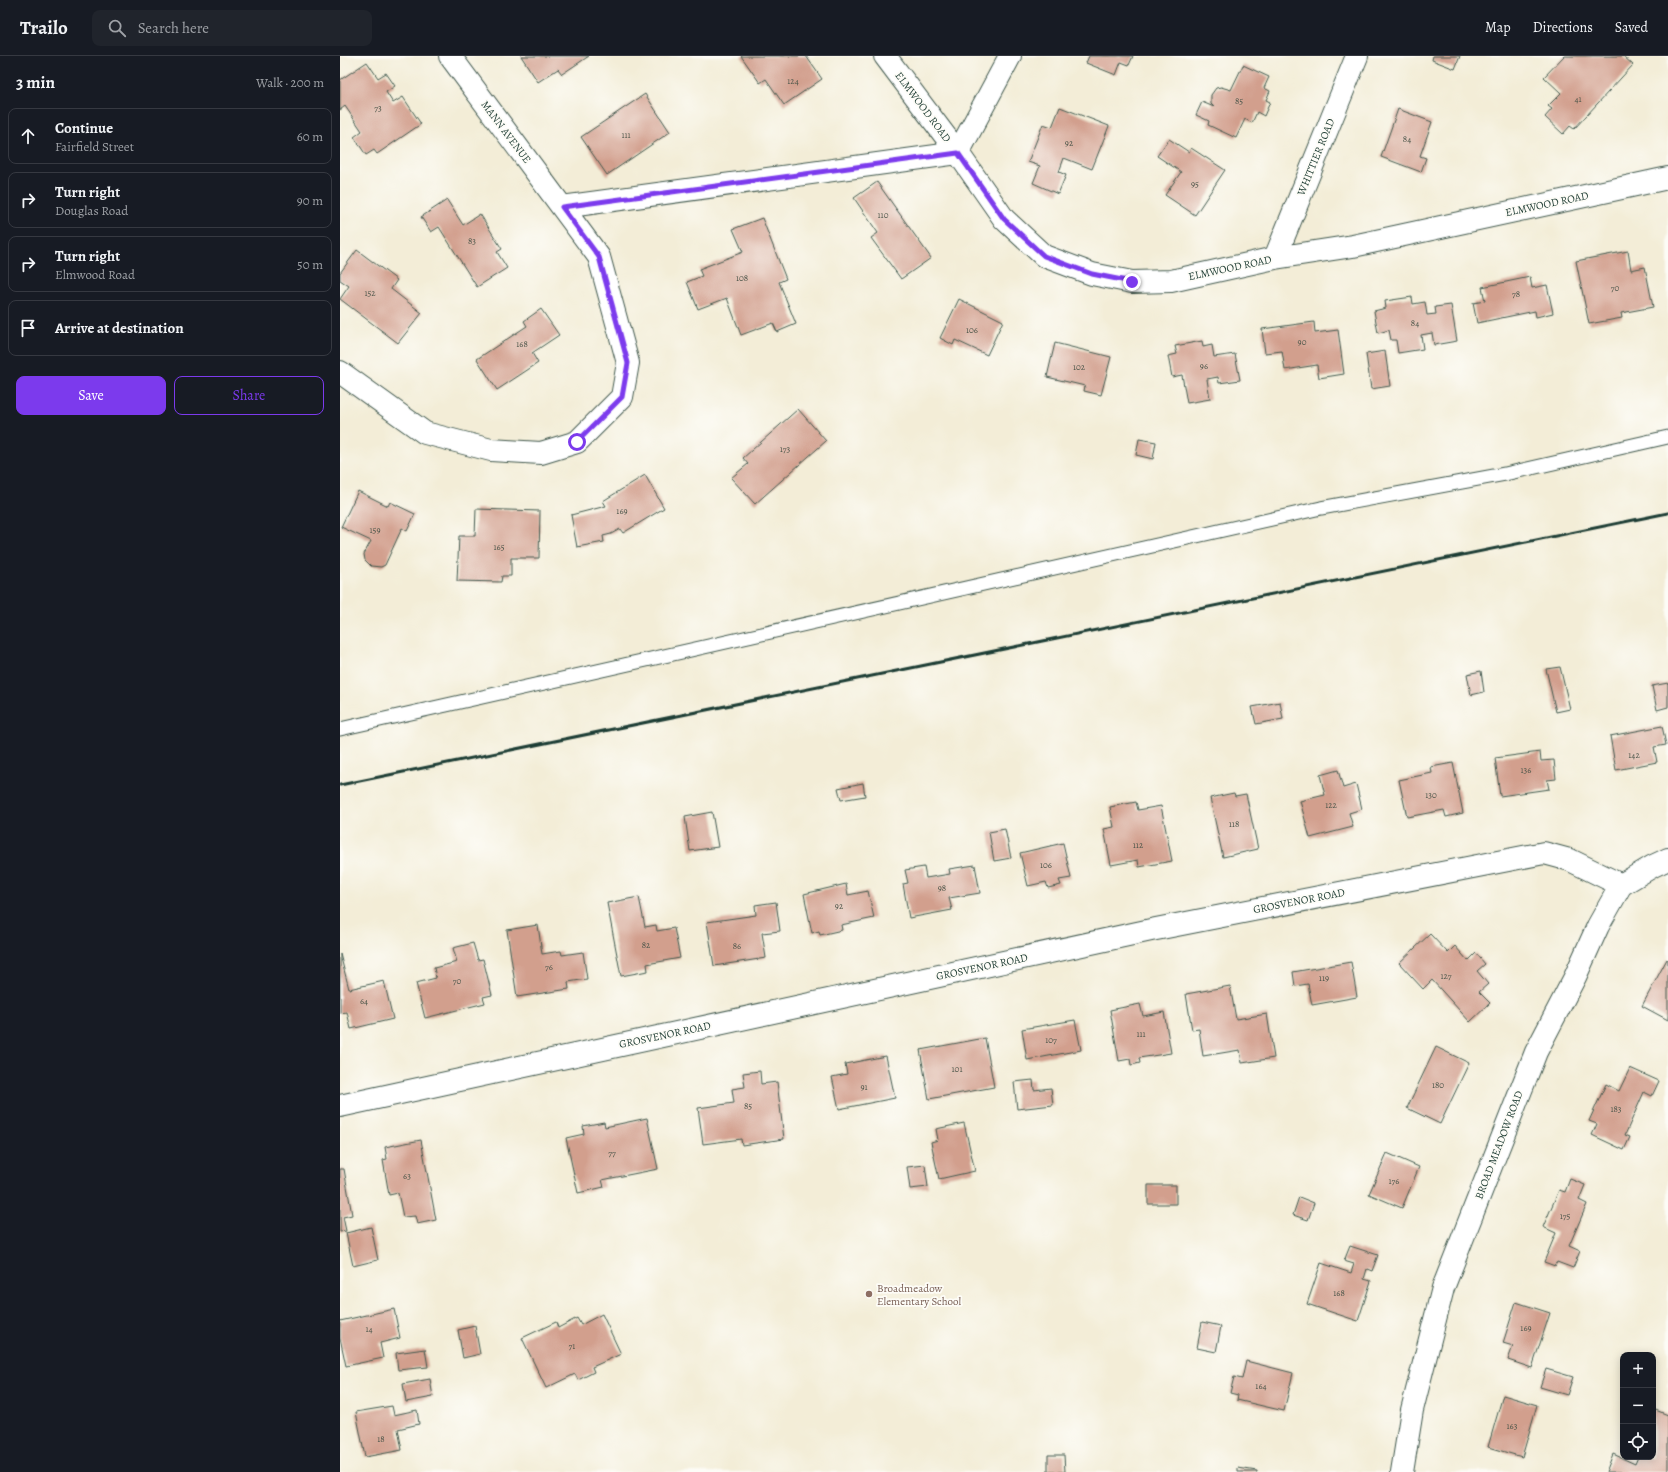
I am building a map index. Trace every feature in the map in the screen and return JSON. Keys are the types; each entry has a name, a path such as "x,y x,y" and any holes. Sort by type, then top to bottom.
{"street":[{"name":"MANN AVENUE","path":"340,372 425,433 491,450 541,453 577,442 622,397 628,363 599,257 450,56"},
{"name":"ELMWOOD ROAD","path":"885,56 958,153 1004,219 1044,256 1092,274 1132,282 1171,281 1274,258 1353,246 1668,178"},
{"path":"562,207 958,153 1010,56"},
{"name":"WHITTIER ROAD","path":"1274,258 1357,56"},
{"name":"GROSVENOR ROAD","path":"340,1106 1151,930 1544,853 1570,860 1621,884"},
{"path":"1621,884 1668,859"},
{"name":"BROAD MEADOW ROAD","path":"1402,1472 1412,1410 1443,1288 1536,1052 1598,926 1621,884"}],"lane":[{"path":"340,729 1314,510 1505,474 1668,437"}],"building":[{"path":"521,56 589,56 562,74 558,69 538,82"},
{"path":"741,56 806,56 822,79 784,105 766,79 760,83"},
{"path":"1089,56 1133,56 1129,65 1121,62 1116,75 1086,63"},
{"path":"1433,56 1460,56 1455,69 1432,60"},
{"path":"1564,56 1623,56 1633,65 1574,129 1570,126 1563,134 1545,117 1552,109 1548,106 1561,93 1544,77"},
{"path":"367,62 378,78 386,73 395,86 386,92 393,103 403,97 421,124 377,154 374,150 366,155 354,137 362,131 345,106 340,110 340,80"},
{"path":"1243,65 1269,77 1264,88 1270,91 1266,100 1270,102 1264,116 1257,112 1252,123 1245,119 1236,138 1208,125 1209,121 1196,115 1202,102 1214,107 1211,104 1211,95 1216,88 1221,87 1231,90"},
{"path":"645,94 670,132 607,175 581,137"},
{"path":"1060,107 1109,126 1092,169 1064,158 1059,172 1066,175 1058,194 1033,183 1040,166 1028,162 1043,124 1052,127"},
{"path":"1398,109 1432,122 1420,156 1426,158 1421,172 1381,157"},
{"path":"1169,139 1189,152 1191,148 1225,170 1195,215 1165,195 1181,172 1157,156"},
{"path":"877,182 931,258 901,279 871,238 878,233 854,198"},
{"path":"447,200 463,225 480,214 502,249 497,252 507,268 477,287 439,227 431,232 421,217"},
{"path":"762,218 786,279 779,282 796,324 777,332 773,323 741,335 727,298 698,309 687,282 702,276 699,269 743,252 733,229"},
{"path":"357,250 397,280 391,289 422,313 398,343 340,299 349,286 340,280 340,273"},
{"path":"1628,251 1631,270 1645,267 1653,307 1621,313 1622,318 1589,324 1576,261"},
{"path":"1530,277 1532,288 1547,285 1553,313 1536,317 1535,311 1477,323 1473,303 1485,301 1482,287"},
{"path":"1412,297 1413,304 1425,302 1427,315 1436,314 1435,307 1451,305 1457,341 1434,345 1432,333 1421,335 1423,349 1398,353 1396,340 1391,340 1389,330 1378,333 1374,311 1386,308 1385,301"},
{"path":"959,299 1003,321 987,355 955,340 953,345 940,338"},
{"path":"541,309 559,335 532,353 538,363 497,390 477,359 527,326 524,321"},
{"path":"1314,322 1315,333 1338,330 1344,374 1319,378 1317,365 1285,370 1282,351 1265,353 1262,329"},
{"path":"1202,341 1203,347 1212,345 1214,357 1235,354 1240,380 1219,383 1218,377 1207,379 1210,399 1187,403 1182,375 1172,377 1168,356 1177,354 1175,346"},
{"path":"1055,343 1111,357 1101,395 1084,391 1085,386 1047,377"},
{"path":"1385,351 1390,386 1371,389 1366,354"},
{"path":"798,409 826,441 755,504 731,478 748,464 743,458"},
{"path":"1139,439 1156,442 1153,459 1136,455"},
{"path":"645,475 664,508 623,533 620,529 603,536 604,542 577,547 571,515 606,506 603,501"},
{"path":"358,491 388,506 390,502 415,514 407,531 402,528 385,565 381,567 371,566 365,560 364,554 371,541 341,527"},
{"path":"476,509 540,511 539,558 511,558 511,576 502,576 501,582 457,581 459,536 475,536"},
{"path":"1560,667 1570,709 1556,712 1546,669"},
{"path":"1481,671 1484,692 1471,695 1467,674"},
{"path":"1668,683 1668,707 1657,710 1652,686"},
{"path":"1280,702 1283,719 1256,724 1252,707"},
{"path":"1662,726 1666,745 1654,747 1657,762 1616,770 1610,736"},
{"path":"1540,752 1541,761 1554,760 1556,779 1547,780 1549,789 1500,796 1495,758"},
{"path":"1453,763 1463,813 1446,817 1444,810 1407,817 1399,780 1432,773 1431,767"},
{"path":"1338,770 1343,788 1356,784 1362,809 1349,813 1353,827 1310,838 1300,801 1325,795 1320,775"},
{"path":"863,783 865,796 841,800 838,788"},
{"path":"1234,793 1235,796 1246,794 1258,849 1223,857 1210,798"},
{"path":"1136,802 1138,810 1161,806 1172,861 1139,867 1138,860 1111,865 1104,829 1114,827 1110,807"},
{"path":"712,812 718,847 690,851 685,817"},
{"path":"1005,829 1011,858 994,861 989,832"},
{"path":"1063,843 1071,878 1059,880 1061,885 1048,888 1046,882 1028,886 1020,853"},
{"path":"975,865 980,893 949,898 952,910 909,918 903,884 908,883 905,870 924,867 926,878 950,874 949,869"},
{"path":"846,884 848,895 868,891 874,918 841,925 842,930 820,935 819,931 812,933 804,894"},
{"path":"639,897 645,927 656,925 657,931 674,928 680,958 647,964 648,971 621,976 607,903"},
{"path":"776,902 780,931 762,933 766,958 714,966 707,922 756,915 755,905"},
{"path":"538,925 542,954 561,951 562,955 583,952 587,979 568,982 569,989 517,997 507,930"},
{"path":"1430,934 1448,953 1455,946 1468,961 1476,953 1485,964 1477,971 1488,984 1479,992 1490,1003 1470,1022 1432,980 1423,989 1399,963"},
{"path":"473,943 478,960 483,959 492,995 483,997 485,1003 425,1018 416,983 436,978 434,968 457,962 453,948"},
{"path":"340,954 349,989 384,981 393,1019 351,1029 347,1012 340,1013"},
{"path":"1667,959 1668,960 1668,1020 1642,1006"},
{"path":"1351,962 1357,997 1312,1005 1308,984 1295,986 1293,972"},
{"path":"1230,986 1236,1019 1267,1014 1274,1058 1242,1063 1240,1050 1203,1056 1199,1029 1192,1030 1186,994"},
{"path":"1140,1004 1143,1016 1164,1012 1171,1053 1139,1058 1140,1063 1131,1065 1130,1059 1119,1061 1110,1010"},
{"path":"1075,1020 1081,1050 1027,1060 1022,1029"},
{"path":"985,1038 994,1087 929,1099 920,1050"},
{"path":"1436,1047 1469,1063 1440,1124 1407,1108"},
{"path":"886,1056 895,1098 839,1109 832,1077 847,1074 845,1064"},
{"path":"1630,1068 1659,1081 1652,1096 1644,1092 1625,1135 1630,1137 1624,1150 1592,1135 1597,1124 1589,1121 1606,1084 1619,1091"},
{"path":"760,1071 761,1084 777,1082 784,1139 742,1145 741,1139 703,1144 698,1108 734,1103 732,1089 745,1087 743,1073"},
{"path":"1033,1080 1034,1090 1051,1088 1053,1105 1017,1109 1014,1082"},
{"path":"647,1118 658,1169 602,1180 604,1187 578,1193 566,1138 584,1134 583,1126 604,1122 605,1127"},
{"path":"964,1123 975,1171 939,1179 931,1142 938,1140 936,1129"},
{"path":"421,1140 436,1220 417,1224 415,1216 403,1217 398,1193 389,1195 383,1160 387,1159 385,1147"},
{"path":"1387,1153 1419,1167 1402,1208 1369,1194"},
{"path":"925,1165 928,1187 910,1189 907,1167"},
{"path":"340,1169 344,1169 352,1215 343,1217 346,1231 340,1232"},
{"path":"1570,1179 1585,1185 1579,1200 1587,1204 1569,1246 1580,1251 1573,1268 1557,1262 1555,1266 1544,1262 1556,1233 1543,1227 1559,1190 1565,1192"},
{"path":"1148,1185 1176,1185 1176,1204 1148,1204"},
{"path":"1299,1197 1314,1203 1308,1220 1293,1215"},
{"path":"371,1227 378,1260 353,1266 346,1233"},
{"path":"1350,1246 1378,1255 1372,1271 1367,1269 1364,1279 1371,1281 1358,1321 1307,1304 1321,1263 1351,1273 1354,1264 1344,1261"},
{"path":"1516,1302 1550,1313 1532,1368 1508,1360 1513,1346 1503,1343"},
{"path":"394,1309 400,1338 380,1343 383,1358 346,1366 340,1338 340,1321"},
{"path":"602,1314 621,1354 592,1367 594,1372 578,1380 575,1374 546,1388 522,1338 556,1322 558,1328 577,1318 581,1325"},
{"path":"1202,1322 1221,1326 1216,1352 1197,1348"},
{"path":"475,1326 480,1354 463,1358 458,1330"},
{"path":"425,1349 428,1367 398,1370 396,1353"},
{"path":"1246,1361 1293,1373 1284,1411 1237,1400 1238,1395 1230,1393 1234,1377 1242,1379"},
{"path":"1546,1369 1573,1377 1567,1395 1540,1387"},
{"path":"430,1379 433,1397 406,1402 403,1384"},
{"path":"1503,1395 1537,1405 1522,1457 1488,1447"},
{"path":"392,1406 394,1415 417,1410 419,1424 398,1429 402,1450 365,1457 356,1412"},
{"path":"1656,1410 1668,1415 1668,1472 1606,1472 1613,1454 1620,1457 1620,1460 1626,1460 1635,1464 1637,1460 1656,1460"},
{"path":"1048,1455 1064,1455 1065,1472 1048,1472"},
{"path":"1238,1468 1257,1471 1257,1472 1238,1472"}],"railway":[{"path":"340,785 1668,513"}],"place":[{"name":"Broadmeadow Elementary School","path":"869,1294"}],"route":[{"path":"577,442 622,397 628,363 599,257 562,207 958,153 1004,219 1044,256 1092,274 1132,282"}]}
